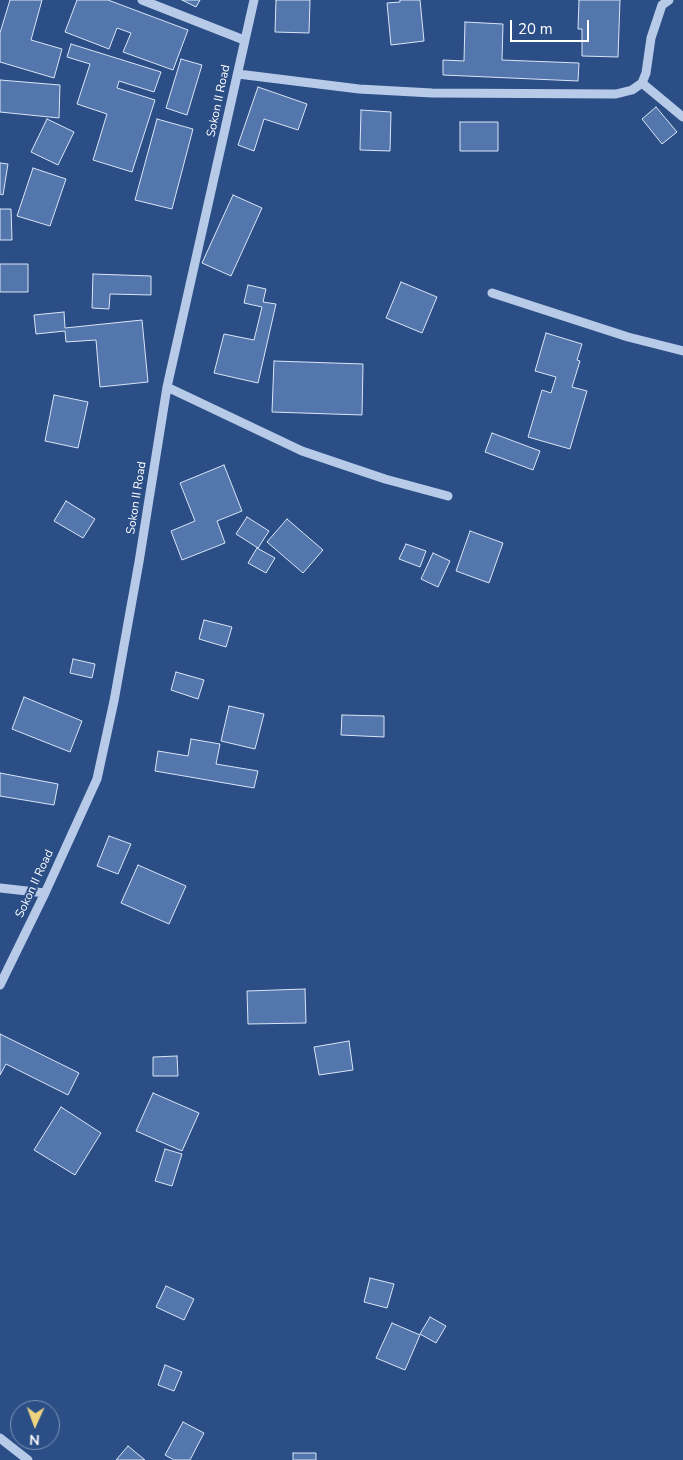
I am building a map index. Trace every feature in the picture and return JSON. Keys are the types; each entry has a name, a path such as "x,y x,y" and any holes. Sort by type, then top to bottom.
{"street":[{"path":"142,0 244,40"},
{"name":"Sokon II Road","path":"0,985 97,780 114,702 138,571 167,387 254,0"},
{"path":"238,74 359,89 432,93 616,94 632,90 642,83 646,73 651,38 662,6 669,0"},
{"path":"642,83 683,117"},
{"path":"492,294 628,337 683,351"},
{"path":"167,387 302,451 385,480 448,496"},
{"path":"0,888 45,893"},
{"path":"0,1438 28,1460"}],"building":[{"path":"10,0 42,0 31,40 62,49 54,78 0,62 0,33"},
{"path":"77,0 108,0 188,30 173,70 123,52 131,33 117,28 109,49 65,32"},
{"path":"182,0 200,0 196,7"},
{"path":"276,0 310,0 309,33 275,32"},
{"path":"400,0 420,0 424,41 391,45 387,3 400,2"},
{"path":"579,0 620,0 618,57 582,56 582,29 578,29"},
{"path":"465,22 503,24 502,60 579,63 578,81 443,75 443,60 464,61"},
{"path":"71,44 161,72 154,92 119,81 117,88 155,100 132,172 93,160 107,114 77,104 90,64 67,57"},
{"path":"181,59 202,65 187,115 166,108"},
{"path":"0,80 60,85 59,118 0,112"},
{"path":"258,87 307,104 298,130 264,119 254,151 238,145"},
{"path":"656,107 677,132 662,144 642,119"},
{"path":"361,110 391,112 390,151 360,150"},
{"path":"47,119 74,132 58,165 31,152"},
{"path":"157,119 193,129 172,209 135,200"},
{"path":"460,122 498,122 498,151 460,151"},
{"path":"0,163 8,164 3,195 0,194"},
{"path":"33,168 66,179 50,226 17,216"},
{"path":"233,195 262,208 231,276 202,263"},
{"path":"0,209 11,209 12,240 0,240"},
{"path":"0,264 28,264 28,292 0,292"},
{"path":"93,274 151,276 151,295 110,294 109,309 92,308"},
{"path":"401,282 437,297 422,333 386,318"},
{"path":"248,285 266,289 263,302 276,304 258,383 214,373 224,334 254,340 262,307 244,303"},
{"path":"64,312 65,328 142,320 148,382 100,387 96,340 66,342 65,331 36,334 34,315"},
{"path":"546,333 582,344 577,360 580,361 572,387 587,391 570,449 528,437 542,390 551,393 556,377 535,371"},
{"path":"274,361 363,364 362,415 272,412"},
{"path":"54,395 88,402 78,448 45,441"},
{"path":"492,433 540,451 533,470 485,452"},
{"path":"224,465 242,511 217,521 225,543 182,560 171,531 195,521 180,483"},
{"path":"66,501 95,519 83,538 54,521"},
{"path":"247,517 269,531 258,548 236,534"},
{"path":"287,519 323,550 303,573 267,542"},
{"path":"470,531 503,543 489,583 456,571"},
{"path":"406,544 426,551 420,567 399,559"},
{"path":"257,548 275,558 266,573 248,563"},
{"path":"433,553 450,561 438,587 421,579"},
{"path":"204,620 232,627 226,647 199,639"},
{"path":"73,659 95,664 92,678 70,673"},
{"path":"176,672 204,680 198,699 171,690"},
{"path":"24,697 82,721 70,752 12,729"},
{"path":"229,706 264,714 255,749 221,741"},
{"path":"342,715 384,716 384,737 341,735"},
{"path":"191,739 220,744 216,764 258,771 254,788 155,771 158,751 188,756"},
{"path":"0,773 58,784 54,805 0,796"},
{"path":"109,836 131,844 118,874 97,866"},
{"path":"138,865 186,886 169,924 121,903"},
{"path":"305,989 306,1023 248,1024 247,991"},
{"path":"0,1034 79,1073 68,1095 6,1064 0,1075"},
{"path":"349,1041 353,1070 319,1075 314,1047"},
{"path":"177,1056 178,1076 153,1076 153,1057"},
{"path":"153,1093 199,1113 182,1151 136,1131"},
{"path":"61,1107 101,1133 75,1175 34,1150"},
{"path":"165,1149 182,1154 172,1186 155,1181"},
{"path":"370,1278 394,1284 387,1308 364,1302"},
{"path":"166,1286 194,1299 184,1320 156,1307"},
{"path":"430,1317 446,1326 436,1343 420,1334"},
{"path":"392,1323 420,1335 405,1370 376,1358"},
{"path":"165,1365 182,1372 174,1391 158,1385"},
{"path":"183,1422 204,1433 190,1460 174,1460 165,1455"},
{"path":"128,1446 145,1460 116,1460"},
{"path":"293,1453 316,1453 316,1460 293,1460"}]}
